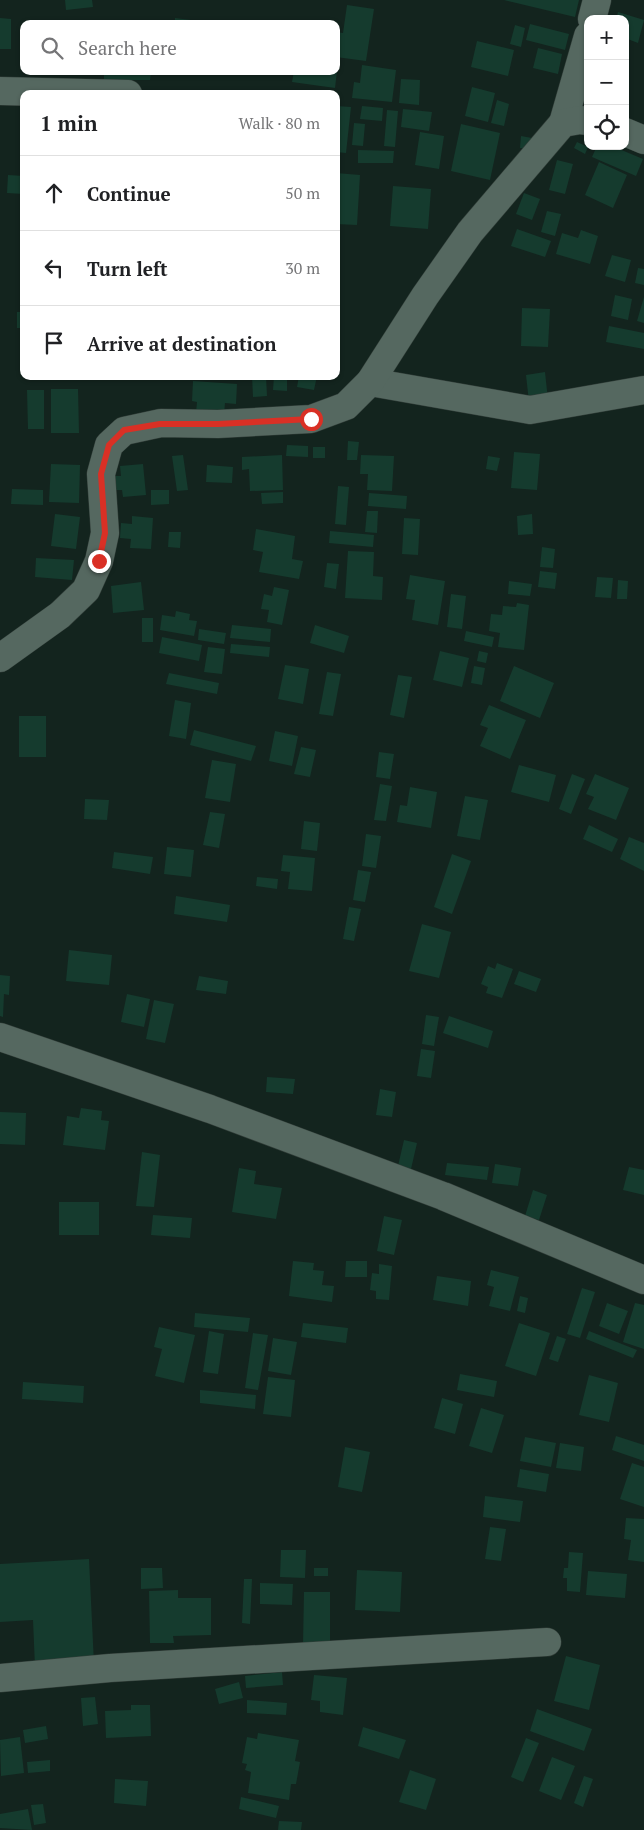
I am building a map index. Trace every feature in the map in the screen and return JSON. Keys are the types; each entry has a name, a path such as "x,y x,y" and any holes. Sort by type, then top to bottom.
{"street":[{"path":"593,15 597,0"},
{"path":"0,658 60,615 86,590 99,561 105,533 101,474 109,445 124,430 160,424 218,424 311,419 346,406 370,382 425,296 470,232 576,122 585,60"},
{"path":"0,91 20,91"},
{"path":"629,134 644,140"},
{"path":"370,382 530,410 644,390"},
{"path":"0,1037 210,1109 443,1196 644,1280"},
{"path":"0,1678 110,1668 547,1642"}],"building":[{"path":"65,0 92,0 93,7 66,10"},
{"path":"504,0 579,0 575,17"},
{"path":"347,5 374,9 366,61 340,58 340,33 343,33"},
{"path":"618,12 628,15 617,15"},
{"path":"629,15 644,20 638,43 629,40"},
{"path":"0,18 11,19 11,49 0,49"},
{"path":"175,18 191,20 175,20"},
{"path":"530,24 569,34 565,50 526,40"},
{"path":"515,25 525,28 521,47 510,44"},
{"path":"477,41 514,50 508,76 471,67"},
{"path":"538,48 562,54 558,74 533,68"},
{"path":"362,65 396,70 392,102 352,98 354,82 360,83"},
{"path":"104,75 151,75 150,80 104,80"},
{"path":"293,75 337,75 335,88 292,82"},
{"path":"401,79 420,80 419,105 399,103"},
{"path":"472,87 495,93 488,122 465,116"},
{"path":"497,100 509,104 504,126 491,123"},
{"path":"340,106 351,107 346,153 340,152"},
{"path":"362,106 383,108 382,121 360,119"},
{"path":"403,109 432,112 429,131 401,127"},
{"path":"387,110 398,111 395,147 384,146"},
{"path":"354,123 365,124 363,146 352,145"},
{"path":"461,124 500,133 490,180 451,171"},
{"path":"420,132 444,136 439,169 415,165"},
{"path":"521,136 532,138 530,149 520,148"},
{"path":"577,142 584,145 584,150 587,150 585,154 574,148"},
{"path":"358,150 394,151 393,163 358,163"},
{"path":"595,150 622,150 643,159 636,176 592,157"},
{"path":"557,160 573,164 565,194 549,190"},
{"path":"599,162 627,175 613,208 585,195"},
{"path":"340,173 360,175 357,225 340,224"},
{"path":"8,175 20,176 20,194 7,193"},
{"path":"393,186 431,189 428,229 390,226"},
{"path":"524,193 540,199 532,220 516,214"},
{"path":"547,211 561,214 555,236 541,232"},
{"path":"517,229 551,241 545,257 511,246"},
{"path":"581,230 598,236 590,264 556,254 562,233 578,238"},
{"path":"612,255 631,260 625,282 605,276"},
{"path":"638,268 644,269 644,285 635,283"},
{"path":"615,295 632,299 628,320 611,316"},
{"path":"644,297 644,323 637,321"},
{"path":"522,308 550,309 548,347 521,346"},
{"path":"17,312 20,312 20,328 17,328"},
{"path":"609,326 644,333 644,349 606,342"},
{"path":"545,372 548,400 529,402 526,375"},
{"path":"252,380 266,380 267,396 253,397"},
{"path":"274,380 287,380 287,391 273,390"},
{"path":"298,380 316,380 314,390 297,387"},
{"path":"193,381 237,384 236,404 225,403 224,414 196,413 197,402 192,401"},
{"path":"51,389 78,389 79,433 51,433"},
{"path":"27,390 44,390 44,429 28,429"},
{"path":"348,441 359,442 357,460 347,460"},
{"path":"287,445 308,446 308,457 286,456"},
{"path":"313,447 325,447 325,458 313,458"},
{"path":"514,452 540,454 537,490 511,488"},
{"path":"183,455 188,490 177,491 172,456"},
{"path":"282,455 283,490 250,491 249,469 242,470 242,457"},
{"path":"361,455 394,456 392,491 367,490 368,474 360,474"},
{"path":"488,456 500,458 497,471 486,469"},
{"path":"51,464 80,465 79,503 49,502"},
{"path":"143,464 146,495 123,497 122,490 115,490 113,476 121,476 120,466"},
{"path":"207,465 233,467 232,483 206,482"},
{"path":"338,486 349,487 346,525 335,524"},
{"path":"12,489 43,490 43,505 11,504"},
{"path":"151,490 169,490 169,504 151,505"},
{"path":"283,492 283,503 262,504 261,493"},
{"path":"369,493 407,496 406,509 368,506"},
{"path":"367,511 378,511 377,533 365,532"},
{"path":"55,514 80,517 76,549 51,546"},
{"path":"532,514 533,534 518,535 517,516"},
{"path":"132,516 153,518 151,549 130,548 131,539 120,538 121,523 132,524"},
{"path":"404,518 420,519 418,555 402,554"},
{"path":"256,529 295,536 292,559 303,561 299,579 259,572 263,552 253,550"},
{"path":"330,531 374,535 373,547 329,543"},
{"path":"169,532 181,532 180,548 168,547"},
{"path":"542,547 555,549 553,568 540,567"},
{"path":"348,551 374,552 373,576 383,577 382,600 345,598"},
{"path":"36,558 74,560 72,580 35,577"},
{"path":"327,563 339,564 336,589 324,587"},
{"path":"540,571 557,573 555,589 538,587"},
{"path":"410,575 445,581 438,625 412,620 415,600 406,599"},
{"path":"597,577 613,578 611,598 595,597"},
{"path":"618,580 628,581 627,599 617,599"},
{"path":"509,581 532,584 530,596 508,594"},
{"path":"141,582 144,610 113,613 111,586"},
{"path":"274,587 289,590 282,625 267,622 269,610 261,609 264,594 272,596"},
{"path":"451,594 466,596 462,629 447,627"},
{"path":"517,603 529,605 524,650 498,647 500,633 489,631 491,614 502,615 503,606 516,607"},
{"path":"176,611 190,614 189,620 197,621 194,636 160,630 162,615 175,617"},
{"path":"142,618 153,618 153,642 142,642"},
{"path":"232,625 271,629 270,642 230,638"},
{"path":"315,625 349,636 344,653 310,643"},
{"path":"199,629 226,633 224,644 198,640"},
{"path":"466,631 494,637 492,647 464,641"},
{"path":"162,637 202,645 199,661 159,653"},
{"path":"231,644 270,647 269,657 230,653"},
{"path":"208,647 225,649 222,674 204,672"},
{"path":"440,651 469,658 462,687 433,680"},
{"path":"479,651 488,653 486,663 477,661"},
{"path":"285,665 309,669 303,704 278,699"},
{"path":"474,666 485,668 482,685 471,683"},
{"path":"514,666 554,683 540,718 500,701"},
{"path":"327,672 341,674 333,716 319,714"},
{"path":"169,673 219,683 217,694 166,684"},
{"path":"398,675 412,677 404,718 390,715"},
{"path":"175,700 191,703 186,739 169,736"},
{"path":"489,705 526,720 510,759 480,746 488,728 480,725"},
{"path":"19,716 46,716 46,757 19,757"},
{"path":"194,730 256,746 251,761 190,745"},
{"path":"275,731 298,736 292,766 269,761"},
{"path":"301,747 316,750 310,777 294,774"},
{"path":"379,752 394,754 390,779 376,777"},
{"path":"212,760 236,764 230,802 205,798"},
{"path":"519,765 556,775 549,802 511,792"},
{"path":"572,774 585,779 571,814 559,809"},
{"path":"595,774 629,788 616,820 588,809 594,797 586,794"},
{"path":"380,784 392,786 386,821 374,820"},
{"path":"410,787 437,792 431,828 397,822 400,805 407,806"},
{"path":"465,796 488,800 480,840 457,836"},
{"path":"85,799 109,800 107,820 84,819"},
{"path":"210,812 225,814 219,848 203,845"},
{"path":"304,821 320,823 317,851 301,849"},
{"path":"589,825 618,839 612,852 583,839"},
{"path":"366,834 381,836 376,868 362,866"},
{"path":"629,837 644,843 644,871 620,859"},
{"path":"167,847 194,850 191,877 164,874"},
{"path":"114,852 153,857 150,874 112,868"},
{"path":"452,854 471,861 452,914 434,907"},
{"path":"283,855 315,858 312,891 288,889 290,872 281,871"},
{"path":"358,870 371,872 365,902 353,900"},
{"path":"257,877 278,879 277,889 256,886"},
{"path":"176,896 230,905 227,922 174,914"},
{"path":"349,907 361,909 354,941 343,939"},
{"path":"422,924 451,932 439,978 409,971"},
{"path":"69,950 112,955 109,985 66,981"},
{"path":"497,963 513,969 502,998 486,993 488,987 481,984 488,966 495,969"},
{"path":"519,971 541,979 536,992 514,984"},
{"path":"0,975 10,976 9,995 4,994 3,1017 0,1016"},
{"path":"199,976 228,981 226,994 196,990"},
{"path":"127,994 150,999 144,1027 121,1022"},
{"path":"154,1000 174,1004 165,1043 146,1039"},
{"path":"426,1015 439,1017 434,1046 422,1044"},
{"path":"449,1016 493,1031 488,1048 443,1033"},
{"path":"421,1049 435,1051 431,1078 417,1076"},
{"path":"267,1077 295,1079 293,1094 266,1092"},
{"path":"380,1089 396,1092 392,1117 376,1115"},
{"path":"81,1108 102,1111 101,1120 109,1121 105,1150 63,1145 67,1116 79,1118"},
{"path":"0,1112 26,1113 25,1145 0,1144"},
{"path":"404,1140 417,1143 411,1169 398,1166"},
{"path":"142,1152 160,1155 154,1207 136,1206"},
{"path":"447,1163 489,1167 487,1180 445,1175"},
{"path":"495,1164 521,1168 518,1186 492,1183"},
{"path":"629,1167 644,1170 644,1195 623,1190"},
{"path":"239,1168 256,1171 254,1184 282,1188 276,1219 232,1212"},
{"path":"533,1190 547,1195 539,1220 525,1216"},
{"path":"59,1202 99,1202 99,1235 59,1235"},
{"path":"153,1215 192,1218 190,1238 151,1235"},
{"path":"384,1216 402,1220 394,1255 377,1251"},
{"path":"293,1261 314,1263 313,1270 324,1271 322,1285 334,1286 332,1302 289,1296"},
{"path":"346,1261 367,1261 367,1277 345,1277"},
{"path":"379,1264 392,1266 389,1300 376,1299 376,1291 370,1290 372,1273 379,1274"},
{"path":"491,1270 519,1277 510,1311 489,1306 494,1287 487,1285"},
{"path":"437,1276 471,1281 468,1306 433,1300"},
{"path":"582,1288 595,1292 580,1338 567,1334"},
{"path":"520,1296 528,1298 525,1313 517,1311"},
{"path":"607,1303 628,1311 619,1334 599,1326"},
{"path":"635,1303 644,1305 644,1349 623,1342"},
{"path":"195,1313 250,1318 248,1332 194,1327"},
{"path":"303,1323 348,1328 346,1343 301,1337"},
{"path":"519,1323 550,1333 536,1376 505,1366"},
{"path":"159,1327 195,1335 184,1383 155,1376 162,1349 154,1347"},
{"path":"209,1331 224,1334 218,1374 203,1372"},
{"path":"589,1331 637,1350 633,1358 586,1339"},
{"path":"253,1333 268,1335 258,1390 245,1388"},
{"path":"557,1336 566,1339 558,1362 549,1359"},
{"path":"273,1338 297,1342 291,1375 268,1371"},
{"path":"460,1374 497,1381 494,1397 457,1390"},
{"path":"589,1375 618,1383 609,1422 579,1415"},
{"path":"268,1377 295,1380 291,1417 263,1414"},
{"path":"23,1382 84,1386 83,1403 22,1399"},
{"path":"200,1390 256,1395 255,1409 200,1403"},
{"path":"442,1398 463,1404 455,1434 434,1428"},
{"path":"481,1408 504,1415 492,1453 469,1446"},
{"path":"616,1436 644,1445 644,1461 612,1450"},
{"path":"525,1437 556,1443 551,1467 520,1461"},
{"path":"560,1443 584,1447 581,1471 556,1468"},
{"path":"345,1447 370,1452 362,1492 338,1487"},
{"path":"632,1463 644,1467 644,1507 620,1499"},
{"path":"520,1469 549,1474 546,1492 517,1487"},
{"path":"485,1496 523,1501 520,1522 483,1517"},
{"path":"626,1518 644,1519 644,1562 628,1560 631,1540 624,1539"},
{"path":"490,1527 506,1529 501,1561 485,1559"},
{"path":"281,1550 306,1550 305,1578 280,1577"},
{"path":"569,1552 583,1553 580,1592 567,1591 567,1578 563,1578 564,1568 568,1568"},
{"path":"89,1559 94,1664 35,1667 33,1620 0,1622 0,1564"},
{"path":"141,1568 162,1568 163,1588 141,1589"},
{"path":"314,1568 328,1568 328,1576 314,1576"},
{"path":"357,1570 402,1572 400,1612 355,1610"},
{"path":"588,1571 627,1574 625,1598 586,1595"},
{"path":"244,1579 252,1579 250,1624 242,1623"},
{"path":"260,1583 293,1584 292,1605 260,1604"},
{"path":"178,1590 178,1598 211,1598 211,1635 173,1636 174,1643 150,1643 149,1591"},
{"path":"304,1592 330,1592 330,1645 303,1645"},
{"path":"566,1656 600,1665 589,1710 554,1701"},
{"path":"282,1672 283,1685 246,1688 245,1676"},
{"path":"314,1675 347,1678 343,1715 320,1712 320,1701 311,1700"},
{"path":"239,1682 243,1698 219,1704 215,1689"},
{"path":"95,1697 98,1724 83,1726 81,1698"},
{"path":"247,1700 287,1703 286,1715 247,1713"},
{"path":"131,1705 150,1705 151,1736 106,1738 105,1711 131,1710"},
{"path":"537,1709 592,1729 584,1751 530,1731"},
{"path":"46,1726 48,1739 25,1743 23,1730"},
{"path":"363,1727 406,1740 399,1759 358,1746"},
{"path":"258,1733 299,1740 295,1761 300,1762 296,1784 291,1784 289,1800 248,1793 251,1772 245,1770 247,1764 242,1763 247,1737 257,1739"},
{"path":"20,1737 24,1773 1,1776 0,1740"},
{"path":"526,1738 539,1743 523,1782 511,1777"},
{"path":"552,1757 575,1766 561,1800 539,1791"},
{"path":"50,1760 50,1771 28,1773 27,1762"},
{"path":"410,1770 436,1779 426,1810 399,1802"},
{"path":"584,1776 593,1779 583,1807 574,1803"},
{"path":"115,1779 148,1781 146,1806 114,1803"},
{"path":"241,1797 279,1806 276,1818 239,1809"},
{"path":"43,1804 46,1823 34,1825 31,1805"},
{"path":"28,1809 32,1830 0,1828 0,1814"},
{"path":"279,1821 302,1822 301,1830 278,1830"}],"route":[{"path":"99,561 105,533 101,474 109,445 124,430 160,424 218,424 311,419"}]}
